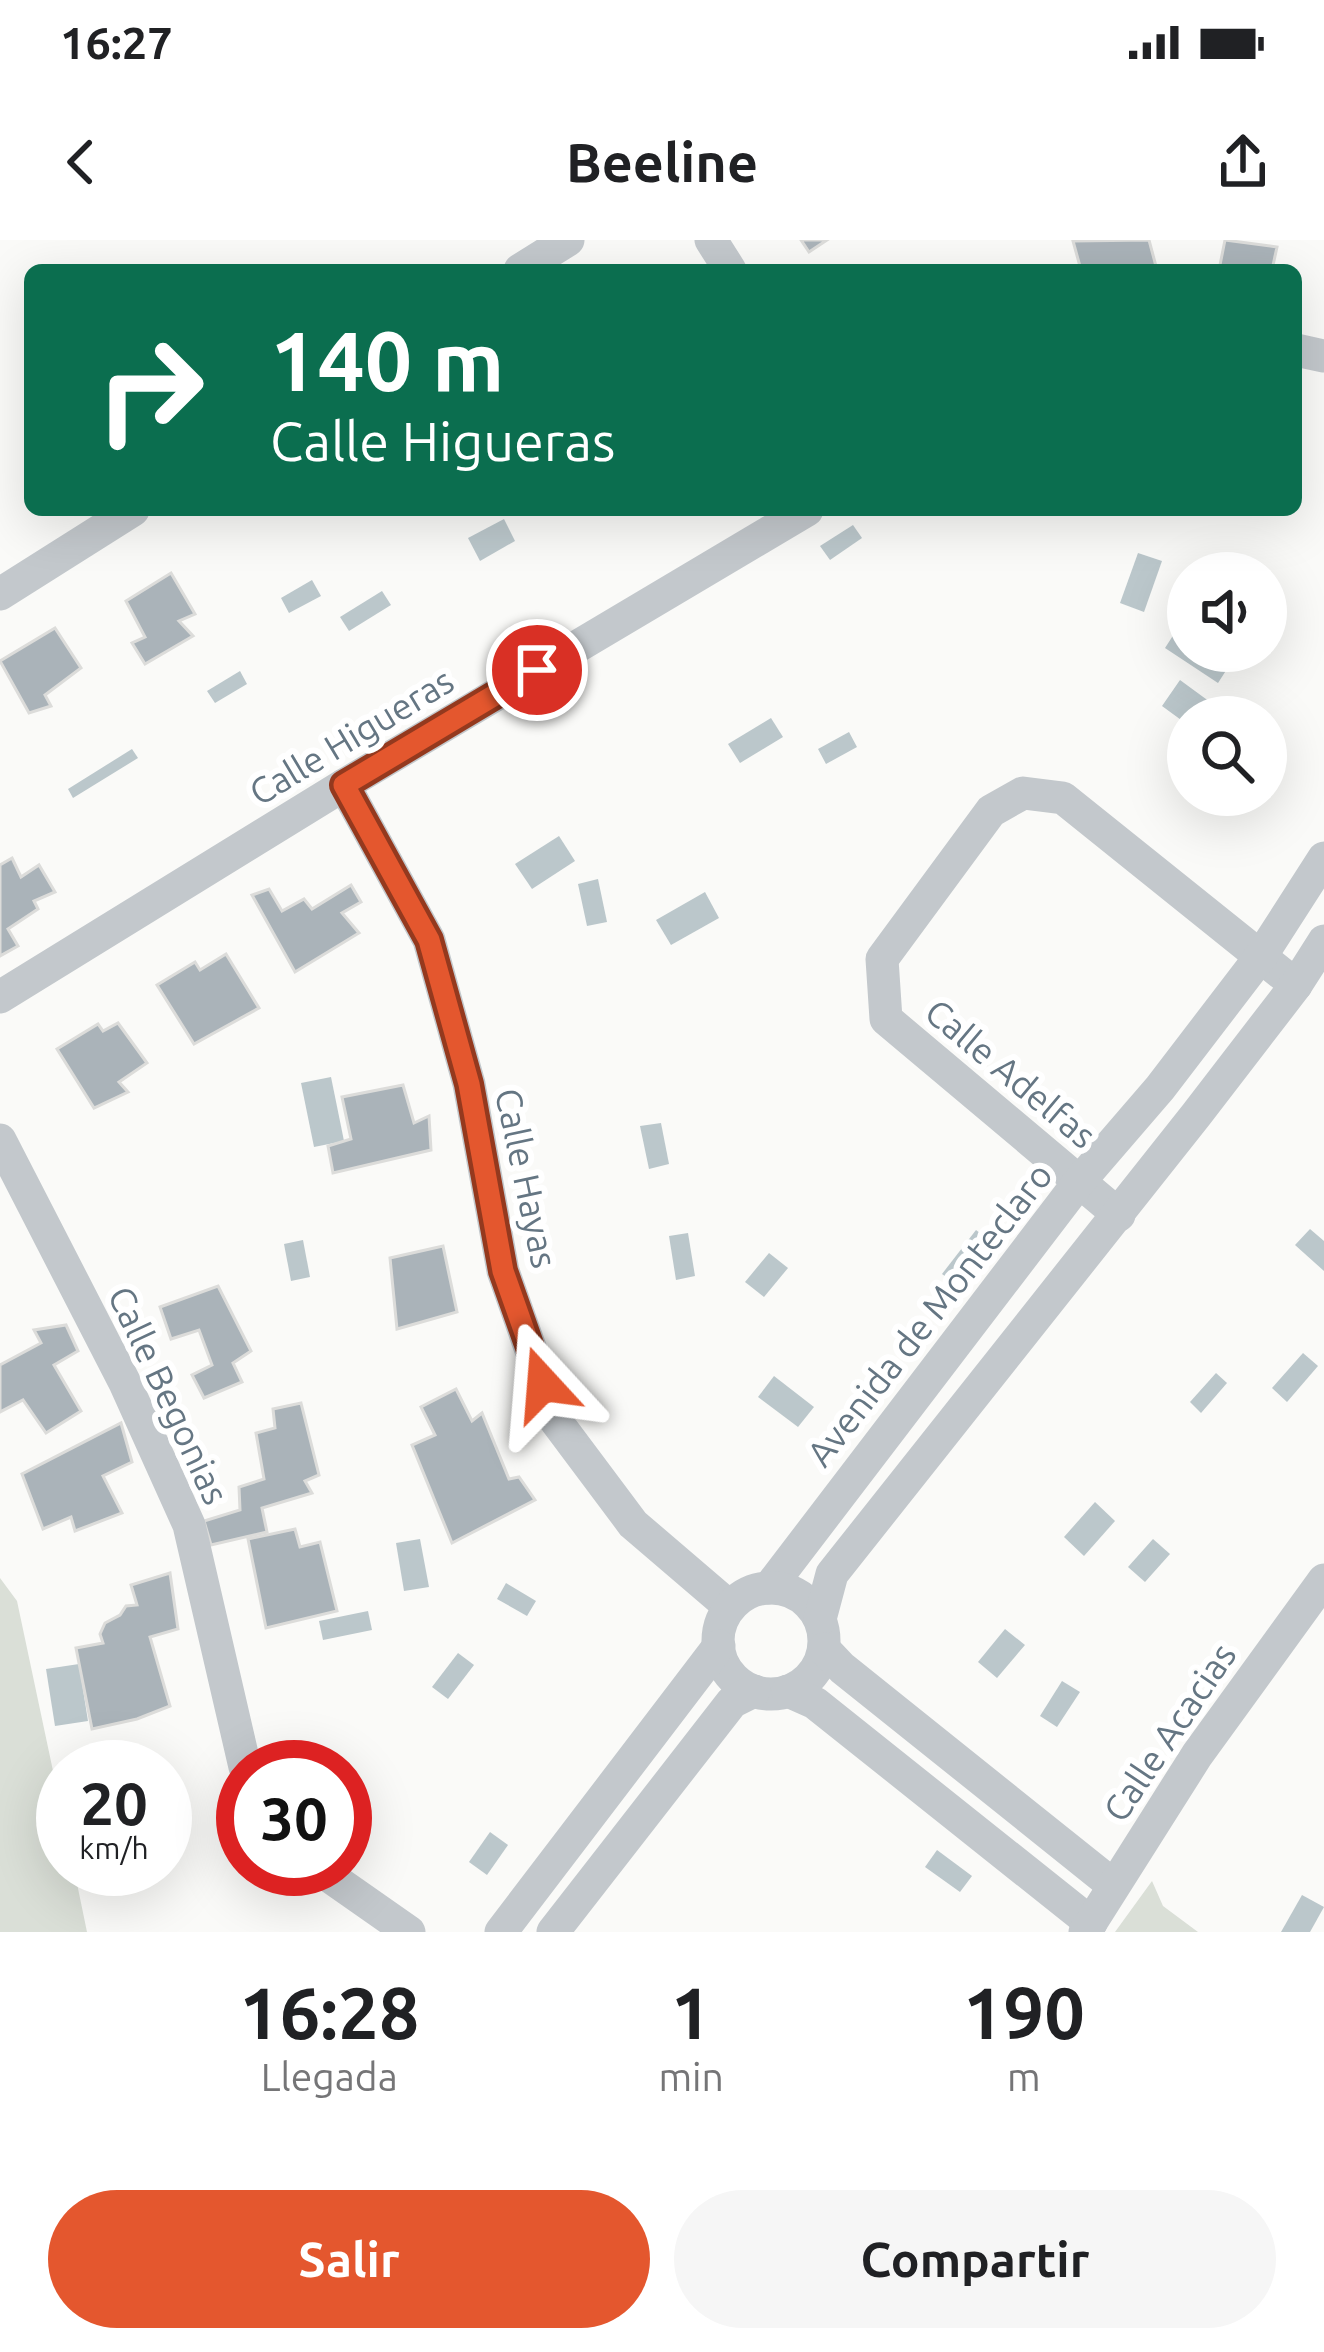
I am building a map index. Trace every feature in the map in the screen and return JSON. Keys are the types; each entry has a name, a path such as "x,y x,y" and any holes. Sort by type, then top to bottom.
{"street":[{"path":"530,264 568,240"},
{"path":"0,594 124,516"},
{"name":"Calle Higueras","path":"0,997 344,785 798,516"},
{"name":"Calle Hayas","path":"344,785 429,940 469,1084 503,1271 556,1421 634,1524 730,1607"},
{"name":"Calle Adelfas","path":"1118,1215 886,1019 882,958 991,811 1023,793 1063,798 1296,985"},
{"name":"Avenida de Monteclaro","path":"769,1588 1079,1182 1160,1088 1261,956 1324,858"},
{"path":"553,1932 732,1702 812,1675 832,1574 1118,1215 1296,985 1324,941"},
{"name":"Calle Begonias","path":"0,1140 125,1383 189,1525 238,1740"},
{"name":"Calle Acacias","path":"1088,1928 1197,1755 1324,1580"},
{"path":"1088,1928 815,1703 730,1674 718,1646 730,1607 741,1597 769,1588 799,1595 842,1669 1113,1885"},
{"path":"500,1932 718,1646"},
{"path":"358,1896 409,1932"}],"shaded area":[{"path":"504,519 515,541 480,561 468,538"},
{"path":"853,525 862,538 830,560 820,546"},
{"path":"1138,553 1162,561 1144,612 1120,603"},
{"path":"312,580 321,596 289,613 281,598"},
{"path":"382,591 391,605 349,631 340,617"},
{"path":"240,671 247,684 215,703 207,691"},
{"path":"1201,672 1225,672 1218,683"},
{"path":"1180,680 1202,696 1169,696"},
{"path":"771,718 783,737 740,763 728,744"},
{"path":"849,732 857,747 826,764 818,749"},
{"path":"132,749 138,758 73,798 68,789"},
{"path":"559,836 575,861 532,889 515,864"},
{"path":"598,879 607,922 587,926 578,884"},
{"path":"705,892 719,918 671,945 656,920"},
{"path":"331,1077 344,1141 314,1147 301,1083"},
{"path":"661,1123 669,1164 649,1169 640,1126"},
{"path":"1310,1229 1324,1241 1324,1271 1295,1245"},
{"path":"976,1230 999,1248 965,1291 942,1274"},
{"path":"688,1233 695,1276 676,1280 669,1236"},
{"path":"303,1240 310,1277 291,1281 284,1244"},
{"path":"769,1253 788,1268 764,1297 745,1282"},
{"path":"1303,1353 1318,1366 1287,1402 1272,1388"},
{"path":"1216,1373 1227,1383 1201,1413 1190,1402"},
{"path":"774,1376 814,1407 798,1427 758,1397"},
{"path":"1095,1502 1115,1521 1084,1556 1064,1537"},
{"path":"420,1539 429,1587 404,1591 396,1543"},
{"path":"1153,1539 1170,1554 1145,1582 1128,1567"},
{"path":"0,1578 17,1601 46,1740 36,1740 36,1896 80,1896 87,1932 0,1932"},
{"path":"506,1583 536,1601 527,1616 497,1599"},
{"path":"368,1611 372,1630 323,1640 319,1621"},
{"path":"1005,1629 1025,1645 997,1678 978,1662"},
{"path":"458,1653 474,1665 448,1699 432,1687"},
{"path":"79,1664 88,1721 55,1726 46,1669"},
{"path":"1062,1681 1080,1692 1057,1727 1040,1716"},
{"path":"490,1832 508,1845 487,1875 469,1862"},
{"path":"937,1850 972,1876 960,1892 925,1867"},
{"path":"1152,1881 1163,1906 1198,1932 1115,1932"},
{"path":"1302,1895 1324,1907 1310,1932 1281,1932"}],"building":[{"path":"801,240 827,240 809,252"},
{"path":"1149,240 1155,264 1079,264 1073,241"},
{"path":"1225,240 1277,247 1273,264 1220,264"},
{"path":"171,573 195,614 179,621 193,636 145,664 132,643 145,637 126,601"},
{"path":"55,628 81,668 45,695 51,706 29,713 0,661"},
{"path":"12,858 21,877 39,865 55,892 34,901 38,909 8,929 18,946 0,956 0,865"},
{"path":"351,885 361,902 342,913 359,933 295,972 252,895 269,889 282,911 304,899 312,909"},
{"path":"226,954 259,1008 194,1044 157,985 195,962 200,970"},
{"path":"118,1023 147,1063 119,1082 128,1092 94,1108 57,1049 98,1024 103,1031"},
{"path":"403,1085 414,1123 429,1116 431,1150 333,1173 328,1146 351,1139 342,1097"},
{"path":"443,1246 457,1312 397,1329 390,1258"},
{"path":"218,1286 251,1351 233,1363 242,1382 204,1398 192,1375 212,1365 199,1330 171,1339 160,1307"},
{"path":"66,1325 78,1351 54,1365 81,1411 46,1433 23,1400 0,1412 0,1365 41,1343 34,1330"},
{"path":"456,1389 472,1421 482,1413 509,1479 519,1477 535,1500 452,1543 412,1445 435,1435 421,1407"},
{"path":"301,1403 319,1475 305,1481 312,1493 262,1508 267,1532 211,1545 204,1521 240,1510 239,1487 264,1479 256,1433 275,1428 273,1409"},
{"path":"121,1423 132,1462 103,1476 122,1513 75,1531 71,1517 43,1529 22,1474"},
{"path":"295,1529 300,1547 320,1542 337,1611 266,1628 248,1539"},
{"path":"170,1573 178,1629 150,1637 170,1706 92,1729 76,1648 103,1643 100,1634 105,1623 126,1606 137,1605 131,1585"}],"route":[{"path":"537,670 344,785 429,940 469,1084 503,1271 543,1384"}]}
